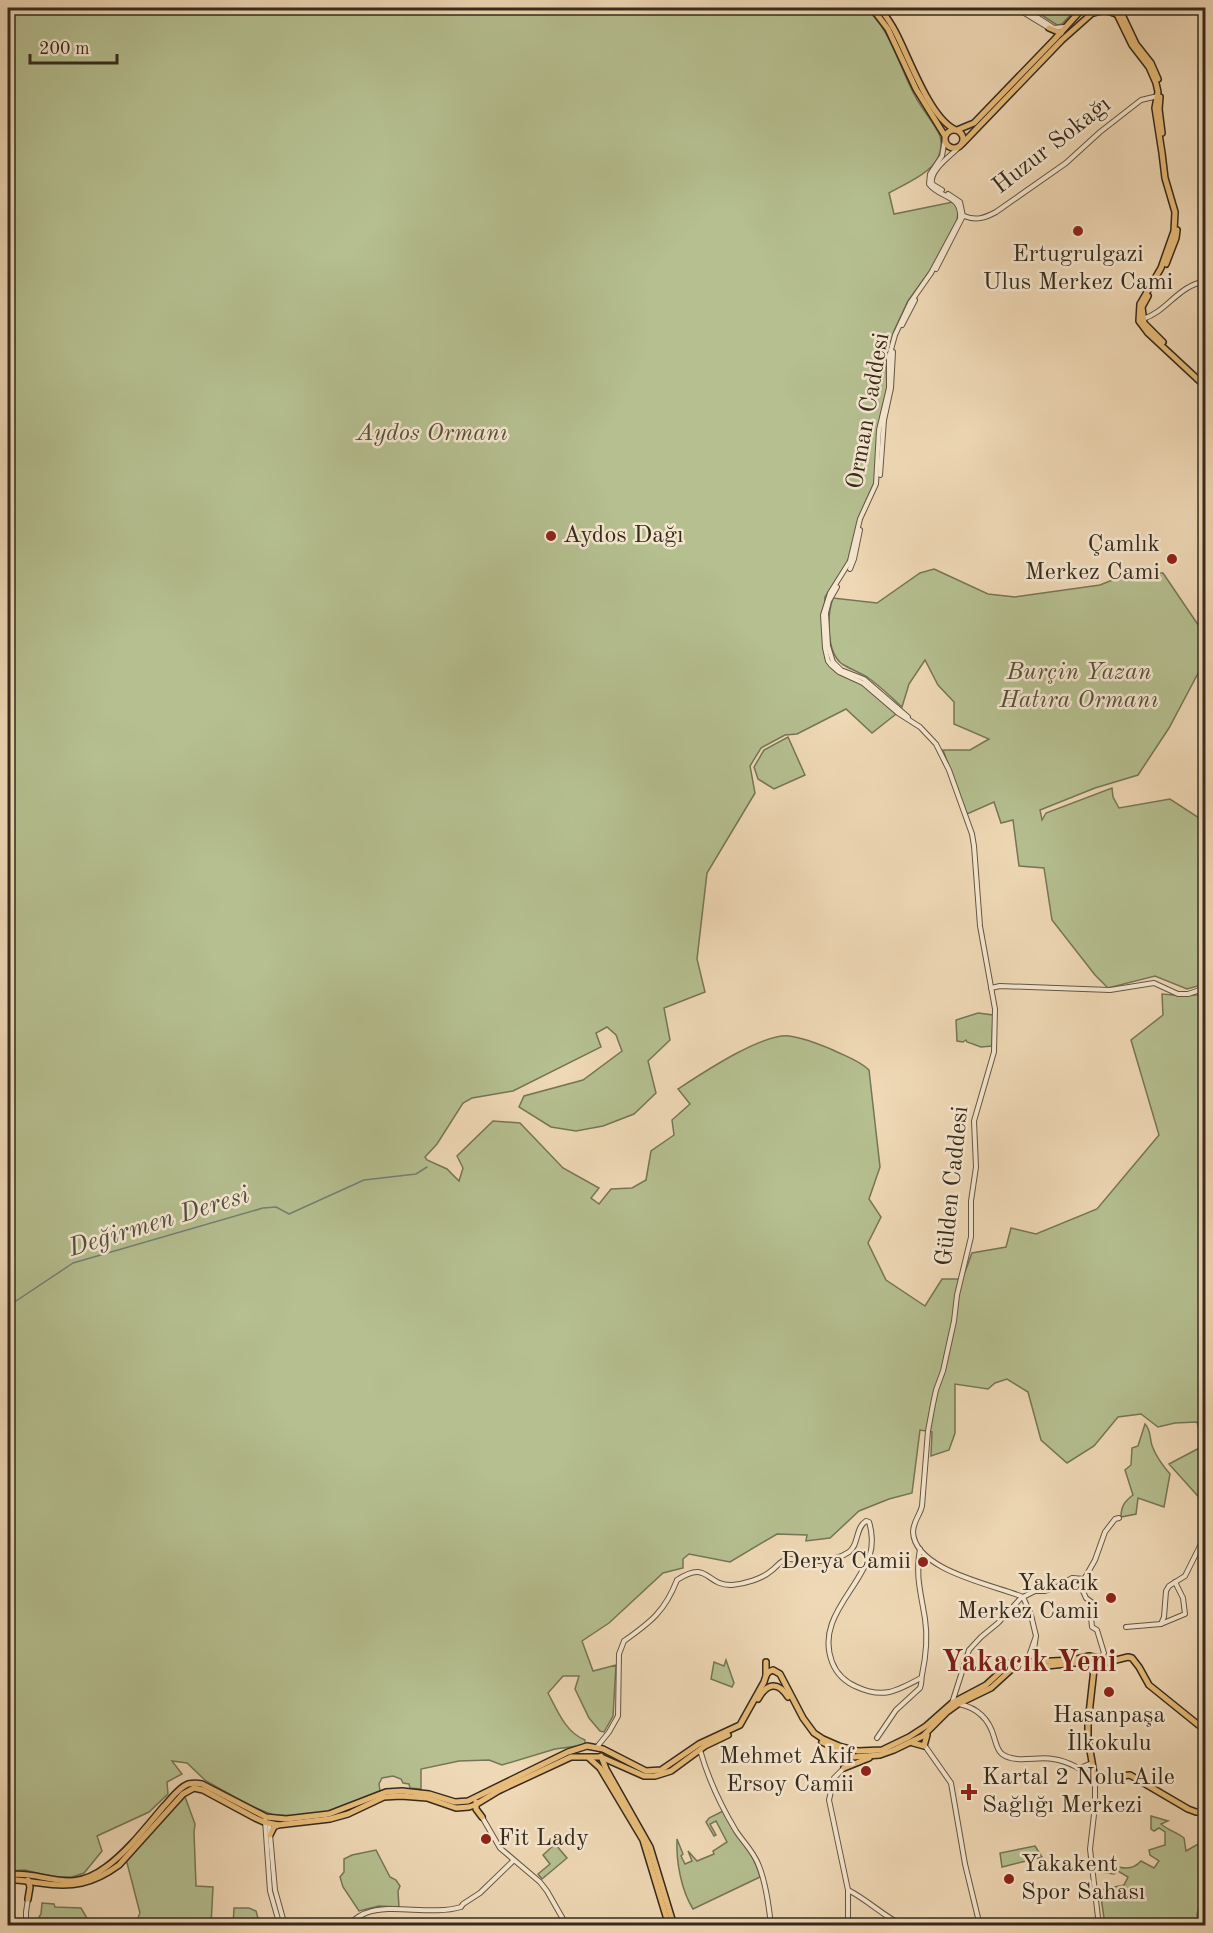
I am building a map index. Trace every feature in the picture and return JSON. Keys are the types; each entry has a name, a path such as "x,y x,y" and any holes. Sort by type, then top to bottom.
{"main road":[{"path":"872,8 888,29 916,89 947,145 952,148 961,145 1072,31 1098,8"},
{"path":"880,8 894,29 941,120 963,136 961,145"},
{"path":"945,138 948,131 974,123 1083,8"},
{"path":"1090,15 1118,9 1133,48 1146,63 1158,88 1168,178 1178,213 1177,230 1161,275 1142,307 1141,320 1148,333 1206,387"},
{"path":"1049,28 1053,32 1054,40"},
{"path":"1049,28 1059,33 1072,31"},
{"path":"1141,320 1206,382"},
{"path":"853,1761 880,1755 928,1732 955,1705 991,1688 1014,1667 1091,1661 1098,1665 1128,1657 1139,1667 1149,1685 1206,1731"},
{"path":"1091,1661 1088,1723 1095,1779 1130,1775 1188,1809 1206,1812"},
{"path":"765,1678 787,1694 801,1721 815,1739 843,1750 864,1751 882,1750 909,1737 986,1686 1010,1663 1112,1661"},
{"path":"476,1805 490,1790 579,1747 599,1747 646,1771 661,1770 699,1744 740,1725 765,1678 766,1662 770,1668 780,1674 811,1730 843,1750 853,1761"},
{"path":"8,1875 67,1886 87,1882 108,1873 183,1794 195,1788 278,1825 330,1819 348,1814 384,1797 427,1798 456,1808 476,1805 498,1791 571,1756 601,1757 644,1776 655,1776 671,1771 699,1749 740,1729 762,1691 778,1683 780,1674"},
{"path":"908,1743 919,1743 924,1746 928,1732"},
{"path":"590,1746 586,1749 588,1757 600,1768 643,1840 671,1926"},
{"path":"599,1747 601,1757 611,1777 650,1847 671,1926"},
{"path":"843,1750 846,1763 844,1768"},
{"path":"844,1768 864,1751"},
{"path":"611,1777 613,1767 624,1767"},
{"path":"266,1821 329,1814 386,1792 429,1794 455,1802 476,1805"},
{"path":"476,1805 482,1817"},
{"path":"270,1834 278,1825"},
{"path":"8,1880 28,1878"},
{"path":"28,1878 31,1890 28,1899"},
{"path":"28,1899 39,1880"}],"street":[{"path":"1016,8 1049,28"},
{"path":"1023,8 1054,28 1064,27"},
{"name":"Huzur Sokağı","path":"962,216 986,218 996,212 1066,163 1100,132 1141,100 1159,96"},
{"path":"945,138 942,156 928,184 960,202 962,216"},
{"path":"934,188 931,182 933,174 961,145"},
{"name":"Orman Caddesi","path":"910,720 864,679 836,666 830,657 826,617 829,601 852,563 863,520 874,497 879,478 879,430 888,394 892,352 901,326 915,299 941,260 962,216"},
{"path":"1141,320 1160,310 1189,285 1206,281"},
{"name":"Gülden Caddesi","path":"910,720 939,748 972,834 982,935 996,1017 994,1052 974,1122 976,1167 971,1201 971,1237 928,1431 921,1511 913,1525 914,1537 920,1548 917,1577 926,1632 926,1650 921,1678"},
{"path":"991,988 1000,986 1110,990 1154,984 1178,994 1188,994 1206,988"},
{"path":"1091,1661 1104,1654 1098,1632 1092,1627 1094,1604 1086,1598 1082,1589 1084,1579 1096,1559 1105,1532 1115,1519 1119,1518"},
{"path":"599,1747 618,1716 621,1646 624,1641 655,1618 672,1592 676,1580 694,1571 725,1584 734,1585 756,1580 787,1559 822,1562 839,1557 850,1552 855,1545 860,1525 866,1521 869,1522 871,1529 871,1553 836,1612 829,1630 829,1654 835,1671 847,1683 877,1694 890,1693 921,1678 922,1684 896,1710 877,1738"},
{"path":"1161,1624 1164,1617 1166,1590 1188,1571 1206,1534"},
{"path":"920,1548 928,1557 957,1575 1023,1597 1031,1615 1036,1636 1033,1656 1036,1662"},
{"path":"1084,1579 1072,1578 1057,1587 1035,1591 1023,1597 981,1637 969,1650 955,1705 976,1710 991,1726 997,1746 1002,1753 1017,1759 1051,1758 1064,1761 1080,1768 1095,1779 1095,1806 1090,1849 1099,1926"},
{"path":"1126,1627 1161,1624 1185,1614 1183,1598 1175,1582"},
{"path":"1027,1662 1036,1636"},
{"path":"974,1698 976,1710"},
{"path":"924,1746 951,1783 965,1864 980,1926"},
{"path":"699,1749 714,1788 736,1831 759,1866 771,1926"},
{"path":"1080,1768 1092,1763"},
{"path":"844,1768 834,1778 829,1800 848,1890 848,1926"},
{"path":"482,1817 498,1846 540,1882 567,1926"},
{"path":"266,1821 270,1834 275,1890 285,1926"},
{"path":"266,1821 270,1891 280,1926"},
{"path":"346,1926 365,1913 377,1910 434,1911 461,1907 480,1893 513,1861"},
{"path":"848,1890 888,1918 904,1926"},
{"path":"26,1926 28,1899"}],"green space":[{"name":"Aydos Ormanı","path":"8,8 865,8 874,16 888,37 915,96 941,141 938,158 929,169 889,193 894,214 953,202 958,211 957,221 931,269 908,301 894,331 886,362 887,388 878,426 874,483 859,517 848,561 825,597 823,635 827,657 836,668 860,681 896,714 872,733 846,709 797,734 785,735 761,748 750,766 755,793 707,873 697,959 705,992 664,1008 670,1040 648,1061 656,1093 634,1114 603,1126 576,1131 551,1127 519,1107 524,1096 583,1080 622,1051 616,1035 607,1027 596,1033 601,1047 513,1091 472,1098 463,1103 437,1144 425,1157 447,1169 459,1181 463,1168 457,1156 493,1121 520,1123 563,1168 599,1188 591,1198 599,1204 611,1189 632,1188 646,1180 651,1151 674,1135 672,1120 690,1104 678,1089 748,1047 777,1037 789,1036 806,1040 852,1058 869,1070 880,1167 869,1199 881,1217 868,1243 886,1280 925,1306 942,1279 960,1279 972,1253 1006,1247 1011,1228 1036,1234 1097,1209 1159,1135 1131,1040 1163,1015 1162,994 1186,996 1205,994 1205,1504 1169,1464 1203,1446 1197,1422 1175,1423 1158,1427 1141,1414 1118,1417 1094,1446 1067,1463 1041,1440 1028,1392 1007,1379 995,1383 988,1389 955,1384 955,1433 949,1450 931,1456 932,1432 920,1430 912,1493 859,1511 830,1538 806,1541 807,1535 777,1534 730,1562 689,1554 683,1559 683,1568 663,1573 609,1623 582,1641 593,1671 616,1665 613,1716 604,1732 600,1731 589,1718 575,1689 579,1676 563,1676 548,1693 567,1727 585,1740 585,1745 555,1749 502,1765 489,1760 459,1761 421,1769 421,1789 410,1788 409,1784 393,1776 382,1778 379,1784 380,1791 327,1813 298,1816 273,1815 249,1805 206,1781 187,1763 172,1761 182,1774 167,1782 168,1794 149,1812 97,1836 102,1851 84,1873 72,1877 53,1877 25,1870 8,1871"},
{"path":"1031,8 1077,8 1062,24 1057,25"},
{"name":"Burçin Yazan Hatıra Ormanı","path":"934,569 988,594 1015,597 1100,585 1130,573 1163,573 1205,635 1205,660 1169,728 1138,775 1095,788 1040,810 1042,820 1046,813 1112,788 1113,797 1119,808 1170,799 1202,820 1205,819 1205,984 1187,989 1155,976 1108,988 1052,920 1044,868 1019,866 1013,820 1001,823 994,802 967,814 943,750 970,750 989,739 954,724 954,702 938,685 925,660 909,684 902,707 871,680 842,664 837,658 829,633 833,598 877,603 920,573"},
{"path":"788,737 805,775 774,789 758,779 754,767 764,750"},
{"path":"978,1013 993,1015 992,1046 981,1047 966,1040 957,1041 956,1020"},
{"path":"1145,1424 1160,1462 1170,1474 1164,1507 1138,1498 1136,1514 1121,1517 1124,1504 1133,1495 1125,1470 1131,1465 1132,1448 1138,1446"},
{"path":"726,1660 734,1683 732,1687 711,1679 714,1662 724,1666"},
{"path":"184,1794 195,1824 196,1886 213,1887 211,1925 126,1926 137,1920 140,1913 126,1859"},
{"path":"723,1811 749,1851 760,1877 693,1909 680,1875 677,1839 685,1864 692,1861 688,1851 697,1861 714,1854 713,1851 727,1842 716,1821 710,1824 716,1835 714,1836 706,1822"},
{"path":"1151,1816 1168,1821 1161,1824 1184,1838 1186,1851 1200,1843 1203,1895 1197,1914 1198,1925 1105,1925 1100,1890 1124,1885 1128,1877 1118,1871 1114,1874 1099,1872 1105,1863 1128,1868 1141,1861 1154,1868 1159,1861 1150,1855 1149,1850 1165,1845 1165,1832 1159,1828 1154,1831 1151,1829"},
{"path":"555,1844 567,1858 542,1879 538,1874 550,1864 543,1855"},
{"path":"1035,1846 1042,1857 1002,1867 1000,1853"},
{"path":"376,1850 390,1877 400,1886 399,1907 379,1906 359,1911 343,1887 340,1877 344,1872 344,1859"},
{"path":"42,1903 54,1904 55,1907 81,1908 91,1925 44,1925 39,1917"},
{"path":"234,1908 249,1908 256,1911 260,1925 233,1925"}],"waterway":[{"name":"Değirmen Deresi","path":"8,1303 13,1303 73,1263 263,1208 276,1207 289,1214 364,1180 416,1174 427,1167"}],"place":[{"name":"Ertugrulgazi Ulus Merkez Cami","path":"1078,231"},
{"name":"Aydos Dağı","path":"551,536"},
{"name":"Çamlık Merkez Cami","path":"1172,559"},
{"name":"Derya Camii","path":"923,1562"},
{"name":"Yakacık Merkez Camii","path":"1111,1598"},
{"name":"Hasanpaşa İlkokulu","path":"1109,1692"},
{"name":"Mehmet Akif Ersoy Camii","path":"866,1771"},
{"name":"Kartal 2 Nolu Aile Sağlığı Merkezi","path":"969,1792"},
{"name":"Fit Lady","path":"486,1839"},
{"name":"Yakakent Spor Sahası","path":"1009,1879"}],"district":[{"name":"Yakacık Yeni","path":"1029,1663"}]}
